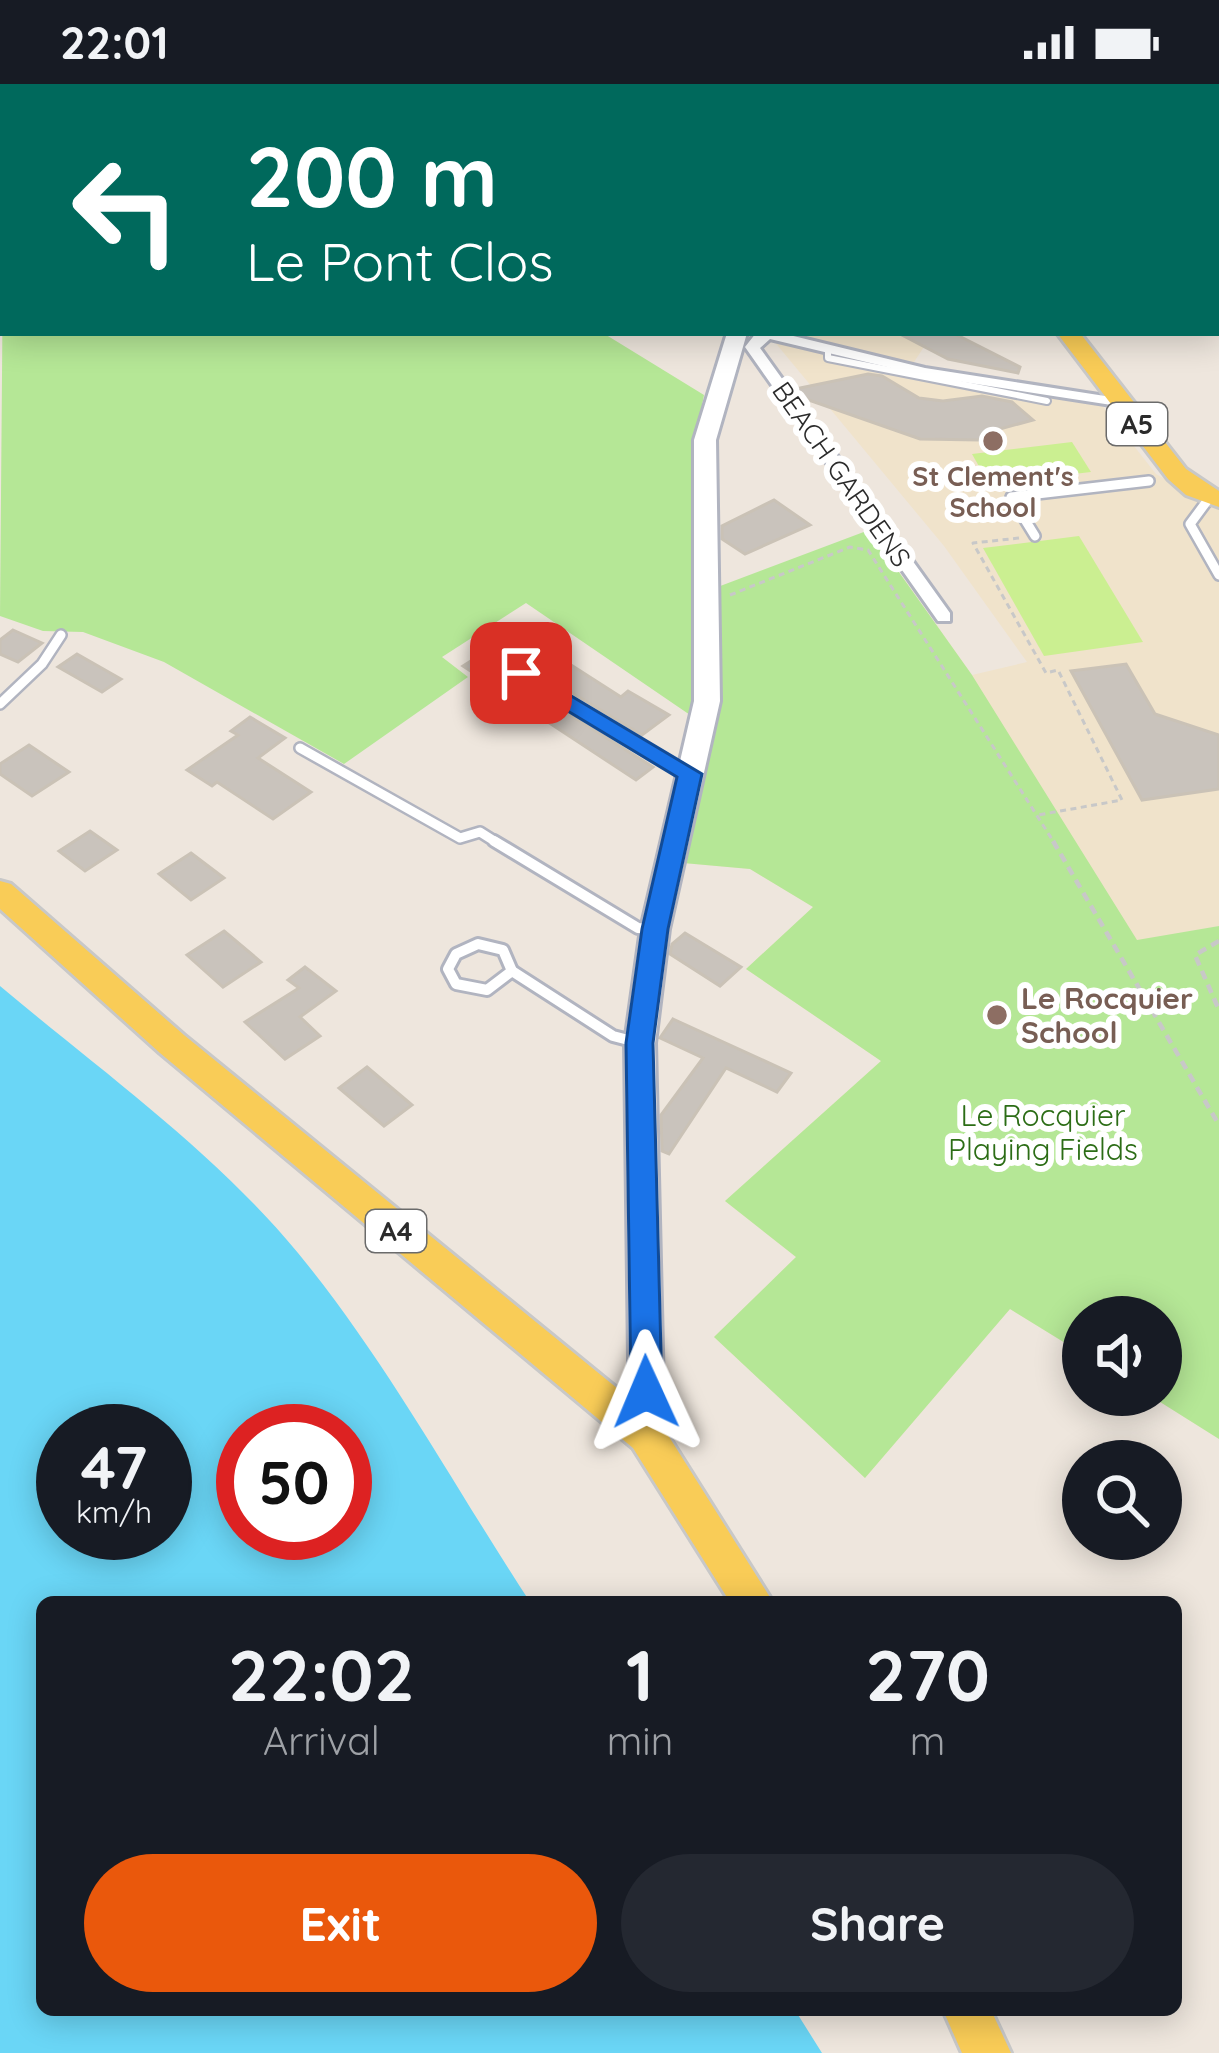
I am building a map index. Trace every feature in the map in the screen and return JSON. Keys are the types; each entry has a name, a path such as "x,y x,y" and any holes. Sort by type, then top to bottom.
{"main road":[{"path":"647,1436 640,1043 655,929 707,701 705,440 736,336"},
{"name":"A5","path":"1070,336 1177,474 1215,499"},
{"name":"A4","path":"0,892 172,1044 647,1436 749,1596"},
{"path":"968,2016 987,2053"}],"street":[{"name":"BEACH GARDENS","path":"763,336 752,346 944,617"},
{"path":"772,336 828,352 1118,402"}],"lane":[{"path":"828,352 828,358 1047,401"},
{"path":"1035,536 1011,496 1149,481"},
{"path":"1215,499 1190,524 1219,575"},
{"path":"0,704 42,664 61,635"},
{"path":"521,673 690,774"},
{"path":"300,748 460,838 480,832 638,928 655,929"},
{"path":"512,971 499,986 479,991 456,984 448,969 461,949 478,944 503,950 512,971 614,1036 640,1043"}],"path":[{"path":"1035,536 973,543 1046,673 1058,670 1122,800 1038,815"},
{"path":"707,619 733,615 729,594 850,547 868,550 1038,815 1219,1125"},
{"path":"1219,940 1195,955 1219,1010"}],"shaded area":[{"path":"797,336 931,336 912,365"},
{"name":"Le Rocquier Playing Fields","path":"773,340 924,375 1101,404 1156,474 1219,510 1219,926 1138,941 1219,1439 1182,1416 1182,1296 1062,1296 1062,1341 1010,1309 865,1478 714,1337 796,1257 725,1201 881,1061 746,969 813,907 750,869 672,862 869,530 972,675 1027,662 944,546"}],"green space":[{"path":"2,336 608,336 704,395 697,432 693,717 526,603 442,657 468,677 344,764 164,662 83,632 43,631 0,616"},
{"path":"1072,442 1091,472 989,484 972,454"},
{"name":"Le Rocquier Playing Fields","path":"869,530 972,675 1137,940 1219,926 1219,1439 1182,1416 1182,1296 1062,1296 1062,1341 1010,1309 865,1478 714,1337 796,1257 725,1201 881,1061 746,969 813,907 750,869 672,862 690,774 707,591"},
{"path":"1079,536 1143,642 1044,656 983,548"}],"water":[{"path":"0,986 193,1146 298,1253 390,1380 526,1596 36,1596 36,2016 799,2016 822,2053 0,2053"}],"building":[{"path":"904,336 959,336 1020,367 1018,373 948,359"},
{"path":"868,374 882,376 919,398 943,401 982,396 1012,402 1033,420 996,430 1001,435 980,440 920,439 800,397 795,389"},
{"path":"774,500 810,525 745,554 722,539 722,526"},
{"path":"13,630 42,643 18,662 0,654 0,640"},
{"path":"518,631 621,697 628,691 669,715 642,735 526,665 513,669 516,681 653,767 636,780 463,666"},
{"path":"77,654 121,679 102,692 58,667"},
{"path":"1126,664 1155,714 1219,735 1219,789 1142,800 1071,671"},
{"path":"250,717 285,738 258,758 311,792 273,819 217,782 212,786 187,770 238,735 231,731"},
{"path":"29,745 69,772 32,796 0,774 0,764"},
{"path":"90,831 117,850 85,871 59,851"},
{"path":"191,853 224,878 191,900 159,874"},
{"path":"224,931 261,962 223,987 187,955"},
{"path":"685,933 741,967 720,986 670,954 672,944"},
{"path":"305,967 336,991 300,1017 320,1036 285,1059 245,1022 299,988 288,980"},
{"path":"673,1019 791,1073 777,1092 726,1068 669,1154 662,1151 661,1115 703,1058 660,1038"},
{"path":"367,1067 412,1105 384,1126 339,1088"}],"place":[{"name":"St Clement's School","path":"993,441"},
{"name":"Le Rocquier School","path":"997,1015"}],"route":[{"path":"521,673 690,774 655,929 640,1043 646,1392"}]}
